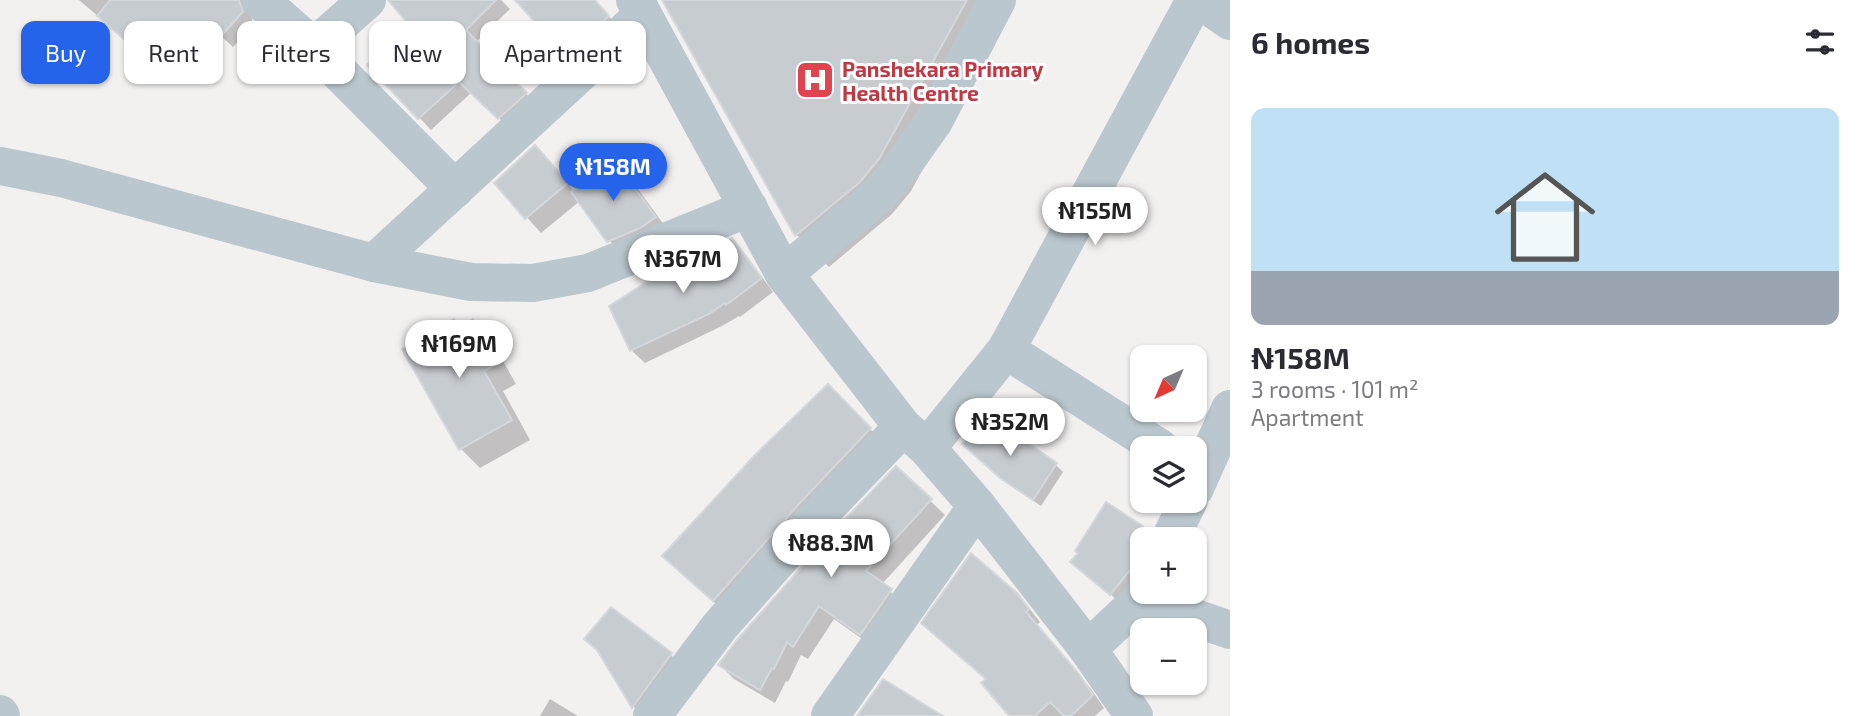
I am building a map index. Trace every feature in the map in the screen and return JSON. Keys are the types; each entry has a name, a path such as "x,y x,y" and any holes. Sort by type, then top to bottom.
{"street":[{"path":"260,0 284,21"},
{"path":"343,21 367,0"},
{"path":"784,274 879,195 902,166 934,121 997,0"},
{"path":"652,716 720,626 814,520 915,438 1006,350 1197,0 1230,21"},
{"path":"374,263 455,189 639,7 784,274 915,438 977,506 1088,649 1117,708"},
{"path":"351,84 455,189"},
{"path":"0,166 61,178 374,263 471,282 533,283 588,273 749,208"},
{"path":"1006,350 1141,436"},
{"path":"1207,457 1230,408"},
{"path":"830,716 977,506"},
{"path":"1088,649 1134,604"},
{"path":"1165,604 1230,630"}],"building":[{"path":"110,0 239,0 243,12 223,34 223,21 124,21 124,39 110,27 110,21 103,21 97,16"},
{"path":"388,0 496,0 466,30 466,21 406,21"},
{"path":"515,0 595,0 609,16 604,21 534,21"},
{"name":"Panshekara Primary Health Centre","path":"662,0 967,0 879,159 860,182 795,236"},
{"path":"466,30 480,44 480,84 518,84 527,93 498,119 461,84 466,84"},
{"path":"385,84 457,84 418,119"},
{"path":"535,145 568,183 525,219 494,183"},
{"path":"615,161 656,217 640,228 607,242 571,192"},
{"path":"732,238 762,278 726,305 725,303 709,314 630,351 609,306 688,256 695,267"},
{"path":"454,319 459,327 473,319 498,363 484,371 512,420 459,450 402,349"},
{"path":"828,384 871,428 713,601 662,556 755,455"},
{"path":"986,416 1019,446 1023,440 1057,463 1033,500 1000,478 962,444"},
{"path":"896,466 932,499 866,571 892,589 860,635 819,606 793,647 787,642 760,690 718,665 830,535"},
{"path":"1106,502 1143,526 1130,527 1130,570 1110,595 1070,562 1078,553 1075,551"},
{"path":"971,553 1017,593 1029,609 1026,612 1079,674 1093,695 1071,716 1064,716 1050,702 1035,716 1009,716 981,683 986,679 921,623"},
{"path":"611,607 672,653 632,708 597,650 584,639"},
{"path":"883,679 943,716 857,716"}],"place":[{"name":"Panshekara Primary Health Centre","path":"815,80"}]}
